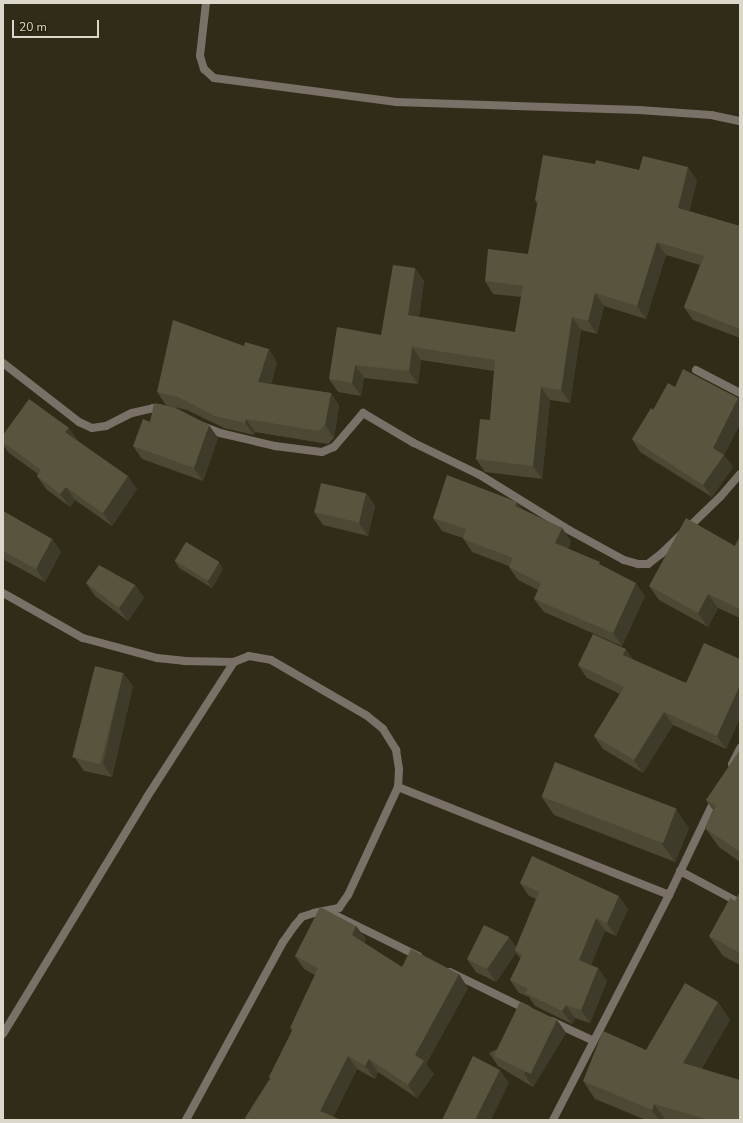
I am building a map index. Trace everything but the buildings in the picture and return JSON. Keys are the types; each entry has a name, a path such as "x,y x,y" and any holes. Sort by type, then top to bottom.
{"street":[{"path":"206,3 200,56 204,69 214,78 396,102 639,110 711,115 740,121"},
{"path":"3,363 79,422 92,428 106,426 132,413 153,408 169,410"},
{"path":"696,370 740,393"},
{"path":"197,422 220,433 275,446 322,452 334,447 362,413 414,443 480,475 624,560 638,564 648,564 661,554 721,496 740,474"},
{"path":"3,593 83,638 157,658 184,661 234,662 249,656 271,660 366,715 383,729 396,750 399,769 398,787 348,895 339,908 314,913 302,918 283,942 186,1120"},
{"path":"3,1034 147,797 234,662"},
{"path":"730,769 740,748"},
{"path":"398,787 669,895"},
{"path":"553,1120 669,895 720,789"},
{"path":"680,871 740,903"},
{"path":"327,911 425,959"},
{"path":"439,966 594,1041"}]}
